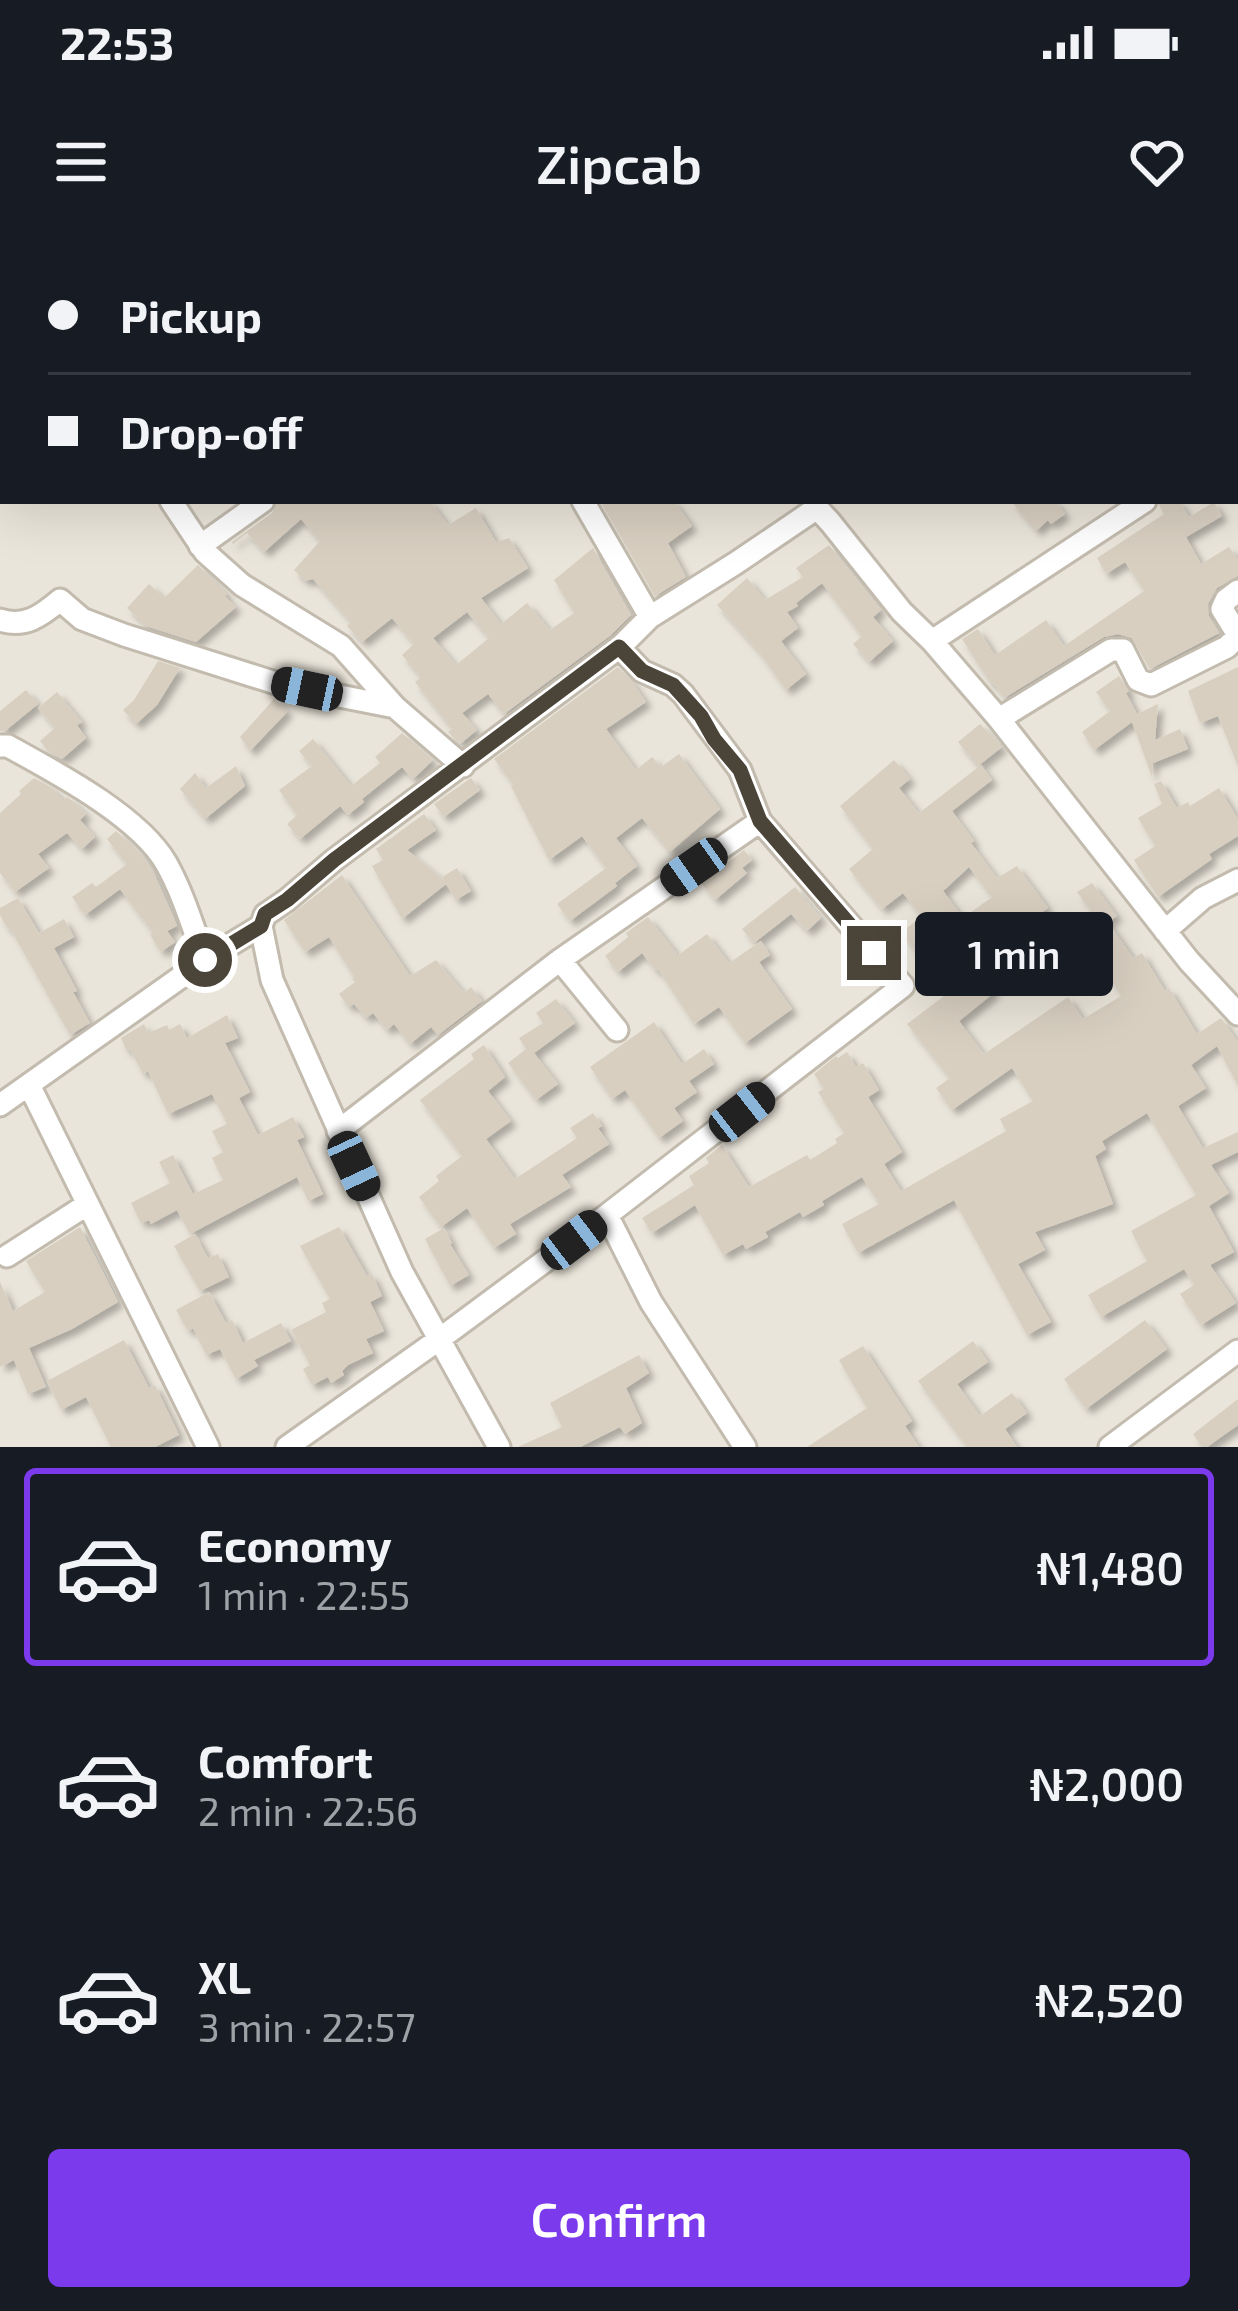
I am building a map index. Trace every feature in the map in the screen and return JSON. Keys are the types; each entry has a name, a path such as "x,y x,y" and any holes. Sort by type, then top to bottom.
{"street":[{"path":"173,504 200,546 242,585 341,646 395,707 463,766"},
{"path":"200,546 259,504"},
{"path":"585,504 650,617"},
{"path":"499,1447 402,1272 338,1131 272,980 261,926 265,914 619,647 650,617 821,504 902,612 999,718 1166,931 1238,1013"},
{"path":"932,641 1140,504"},
{"path":"999,718 1111,650 1124,650 1138,680 1151,685 1227,647 1238,636 1222,609 1238,591"},
{"path":"0,620 25,624 60,600 82,619 124,635 279,684 395,707"},
{"path":"287,1447 607,1215 903,986 760,821 740,770 701,716 673,685 642,671 619,647"},
{"path":"0,746 64,776 146,840 165,860 205,960"},
{"path":"338,1131 560,960 760,821"},
{"path":"1166,931 1203,898 1238,880"},
{"path":"0,1105 205,960 261,926"},
{"path":"560,960 617,1030"},
{"path":"29,1085 208,1447"},
{"path":"7,1256 88,1204"},
{"path":"607,1215 651,1302 746,1447"},
{"path":"1110,1447 1238,1352"}],"shaded area":[{"path":"0,504 1238,504 1238,1447 0,1447"}],"building":[{"path":"276,504 432,504 448,525 476,508 496,542 509,538 528,568 481,598 501,624 527,603 550,630 574,613 554,580 593,548 631,615 504,714 488,694 462,713 477,730 460,744 415,682 421,677 402,655 414,644 392,618 362,642 313,579 305,581 294,570 320,541 301,519 264,552 247,533 232,542 272,513","holes":["467,612 489,638 456,665 433,638"]},
{"path":"602,504 676,504 692,526 668,543 686,577 655,596"},
{"path":"1014,504 1057,504 1065,514 1036,531"},
{"path":"1181,504 1189,517 1215,504 1222,516 1186,537 1201,564 1229,547 1238,560 1238,576 1217,588 1208,604 1219,633 1150,669 1132,638 1104,637 1004,698 962,639 978,629 995,655 1046,620 1064,646 1144,591 1125,562 1106,574 1097,558 1164,514 1159,505"},
{"path":"829,545 881,610 873,617 893,641 869,662 853,644 862,636 822,583 787,612 798,628 781,641 806,674 786,690 717,605 747,578 765,600 803,577 796,568"},
{"path":"198,565 236,607 196,642 140,624 127,608 149,584 164,598"},
{"path":"158,661 180,668 157,705 136,724 123,710"},
{"path":"618,667 646,702 606,729 636,770 652,757 661,767 679,754 720,809 670,852 642,818 616,838 637,866 570,921 557,904 606,868 582,836 549,860 514,785 494,759"},
{"path":"1238,667 1237,764 1218,716 1200,723 1188,691"},
{"path":"1119,676 1137,714 1158,704 1155,740 1180,729 1188,749 1153,763 1152,777 1132,722 1094,750 1082,732 1110,711 1096,692"},
{"path":"26,690 38,704 0,731 0,711"},
{"path":"57,692 82,722 77,725 86,738 62,759 40,741 55,728 38,708"},
{"path":"274,699 288,711 250,751 240,737"},
{"path":"980,724 1002,747 978,766 958,742"},
{"path":"402,733 433,760 413,779 402,767 348,815 340,806 300,839 287,824 297,815 279,790 312,766 299,751 313,739 351,786 380,763 375,757"},
{"path":"894,760 910,779 899,788 919,813 981,765 992,780 952,811 997,878 1017,866 1048,908 1037,916 1045,927 1014,951 988,919 956,943 979,971 989,964 999,977 989,984 995,992 959,1021 984,1054 1068,997 1083,1019 1121,996 1096,955 1086,961 1074,944 1102,926 1077,892 1092,883 1117,916 1108,922 1133,958 1142,953 1197,1034 1221,1018 1238,1042 1238,1086 1217,1046 1191,1065 1206,1088 1178,1106 1203,1148 1238,1132 1238,1152 1211,1165 1229,1193 1209,1206 1234,1252 1210,1265 1236,1303 1201,1325 1180,1294 1194,1285 1184,1269 1101,1317 1088,1295 1147,1261 1131,1231 1196,1195 1147,1113 1102,1141 1106,1149 1095,1156 1113,1204 1035,1232 1045,1250 1018,1264 1051,1322 1027,1335 954,1200 858,1253 842,1224 879,1204 862,1177 803,1217 800,1212 765,1232 768,1237 746,1249 743,1244 723,1255 695,1205 652,1233 642,1218 694,1185 689,1176 709,1163 706,1158 722,1145 749,1187 837,1143 835,1139 844,1133 818,1092 824,1089 814,1074 847,1052 856,1067 863,1063 879,1090 868,1097 902,1152 884,1164 901,1191 1006,1131 1000,1119 1033,1101 1012,1068 952,1110 936,1088 950,1078 907,1024 944,996 945,990 901,932 922,917 903,893 882,909 849,869 873,849 840,806","holes":["969,867 992,897 963,918 943,891"]},
{"path":"236,766 245,786 205,819 180,789 195,773 206,788"},
{"path":"34,778 63,801 67,797 73,801 86,814 80,820 95,837 82,849 67,833 38,854 49,868 15,892 0,873 0,813"},
{"path":"471,778 480,790 444,817 434,804"},
{"path":"1161,781 1177,808 1188,802 1190,806 1219,788 1238,819 1238,836 1158,897 1134,860 1155,846 1138,818 1162,804 1154,784"},
{"path":"424,814 436,830 407,850 445,881 442,877 457,868 471,891 456,900 446,884 402,919 372,866 383,860 376,849"},
{"path":"116,831 153,871 177,926 167,931 175,942 161,952 153,933 120,889 85,915 72,897 92,883 96,887 127,864 107,839"},
{"path":"744,850 752,860 742,868 747,873 715,900 701,883"},
{"path":"342,875 410,976 436,960 464,993 471,987 482,1001 438,1035 431,1027 410,1044 394,1024 387,1030 373,1013 366,1018 354,1004 349,1007 339,994 355,982 354,977 329,937 305,952 284,920"},
{"path":"795,887 821,918 807,931 791,914 754,943 742,929"},
{"path":"18,898 39,933 64,919 74,937 54,948 90,1023 70,1035 0,915 0,908"},
{"path":"648,917 678,955 707,934 729,963 761,941 770,955 759,962 792,1009 745,1043 719,1007 694,1024 642,953 618,972 605,956"},
{"path":"556,999 575,1023 534,1053 558,1084 536,1100 508,1063 526,1049 519,1038 543,1023 536,1013"},
{"path":"227,1015 238,1038 225,1043 250,1092 239,1098 258,1135 293,1117 304,1137 297,1140 323,1194 308,1201 297,1177 190,1234 177,1210 151,1224 149,1220 141,1223 131,1203 170,1183 159,1162 173,1155 193,1194 223,1180 212,1158 223,1152 212,1131 227,1124 212,1094 168,1114 148,1071 143,1074 121,1038 144,1024 148,1033 180,1024 187,1038"},
{"path":"654,1022 682,1064 704,1049 714,1064 689,1081 697,1092 674,1108 683,1121 659,1138 625,1090 612,1099 590,1067"},
{"path":"484,1045 505,1077 488,1091 511,1121 486,1139 515,1179 577,1138 570,1128 593,1113 609,1144 562,1175 571,1187 510,1224 516,1234 494,1248 467,1208 441,1227 419,1197 462,1156 420,1100 474,1059 471,1054"},
{"path":"80,1227 118,1302 29,1348 46,1387 28,1394 14,1360 0,1367 0,1282 13,1311 45,1292 26,1261"},
{"path":"339,1227 382,1296 370,1302 384,1331 366,1339 373,1353 348,1365 344,1375 331,1383 328,1377 312,1385 303,1369 310,1365 291,1330 326,1312 322,1303 330,1299 300,1246"},
{"path":"444,1228 469,1275 450,1286 425,1239"},
{"path":"195,1234 208,1258 218,1254 229,1277 200,1291 174,1246"},
{"path":"209,1292 226,1323 232,1320 243,1343 281,1323 291,1341 254,1360 258,1366 236,1379 220,1349 206,1355 193,1328 188,1331 176,1310"},
{"path":"1145,1320 1167,1349 1086,1409 1064,1379"},
{"path":"124,1340 149,1388 155,1385 179,1435 155,1447 111,1447 86,1397 61,1410 47,1381"},
{"path":"973,1341 988,1362 957,1384 980,1416 1012,1393 1027,1413 1005,1429 1017,1447 967,1447 918,1381"},
{"path":"863,1346 912,1421 905,1426 919,1447 807,1447 867,1408 839,1360"},
{"path":"639,1355 649,1373 626,1388 642,1423 625,1434 620,1427 580,1447 518,1447 562,1427 550,1403"},
{"path":"1238,1399 1238,1425 1202,1447 1193,1434"}],"route":[{"path":"205,960 261,926 265,914 334,860 619,647 642,671 683,694 740,770 760,821 874,953"}]}
